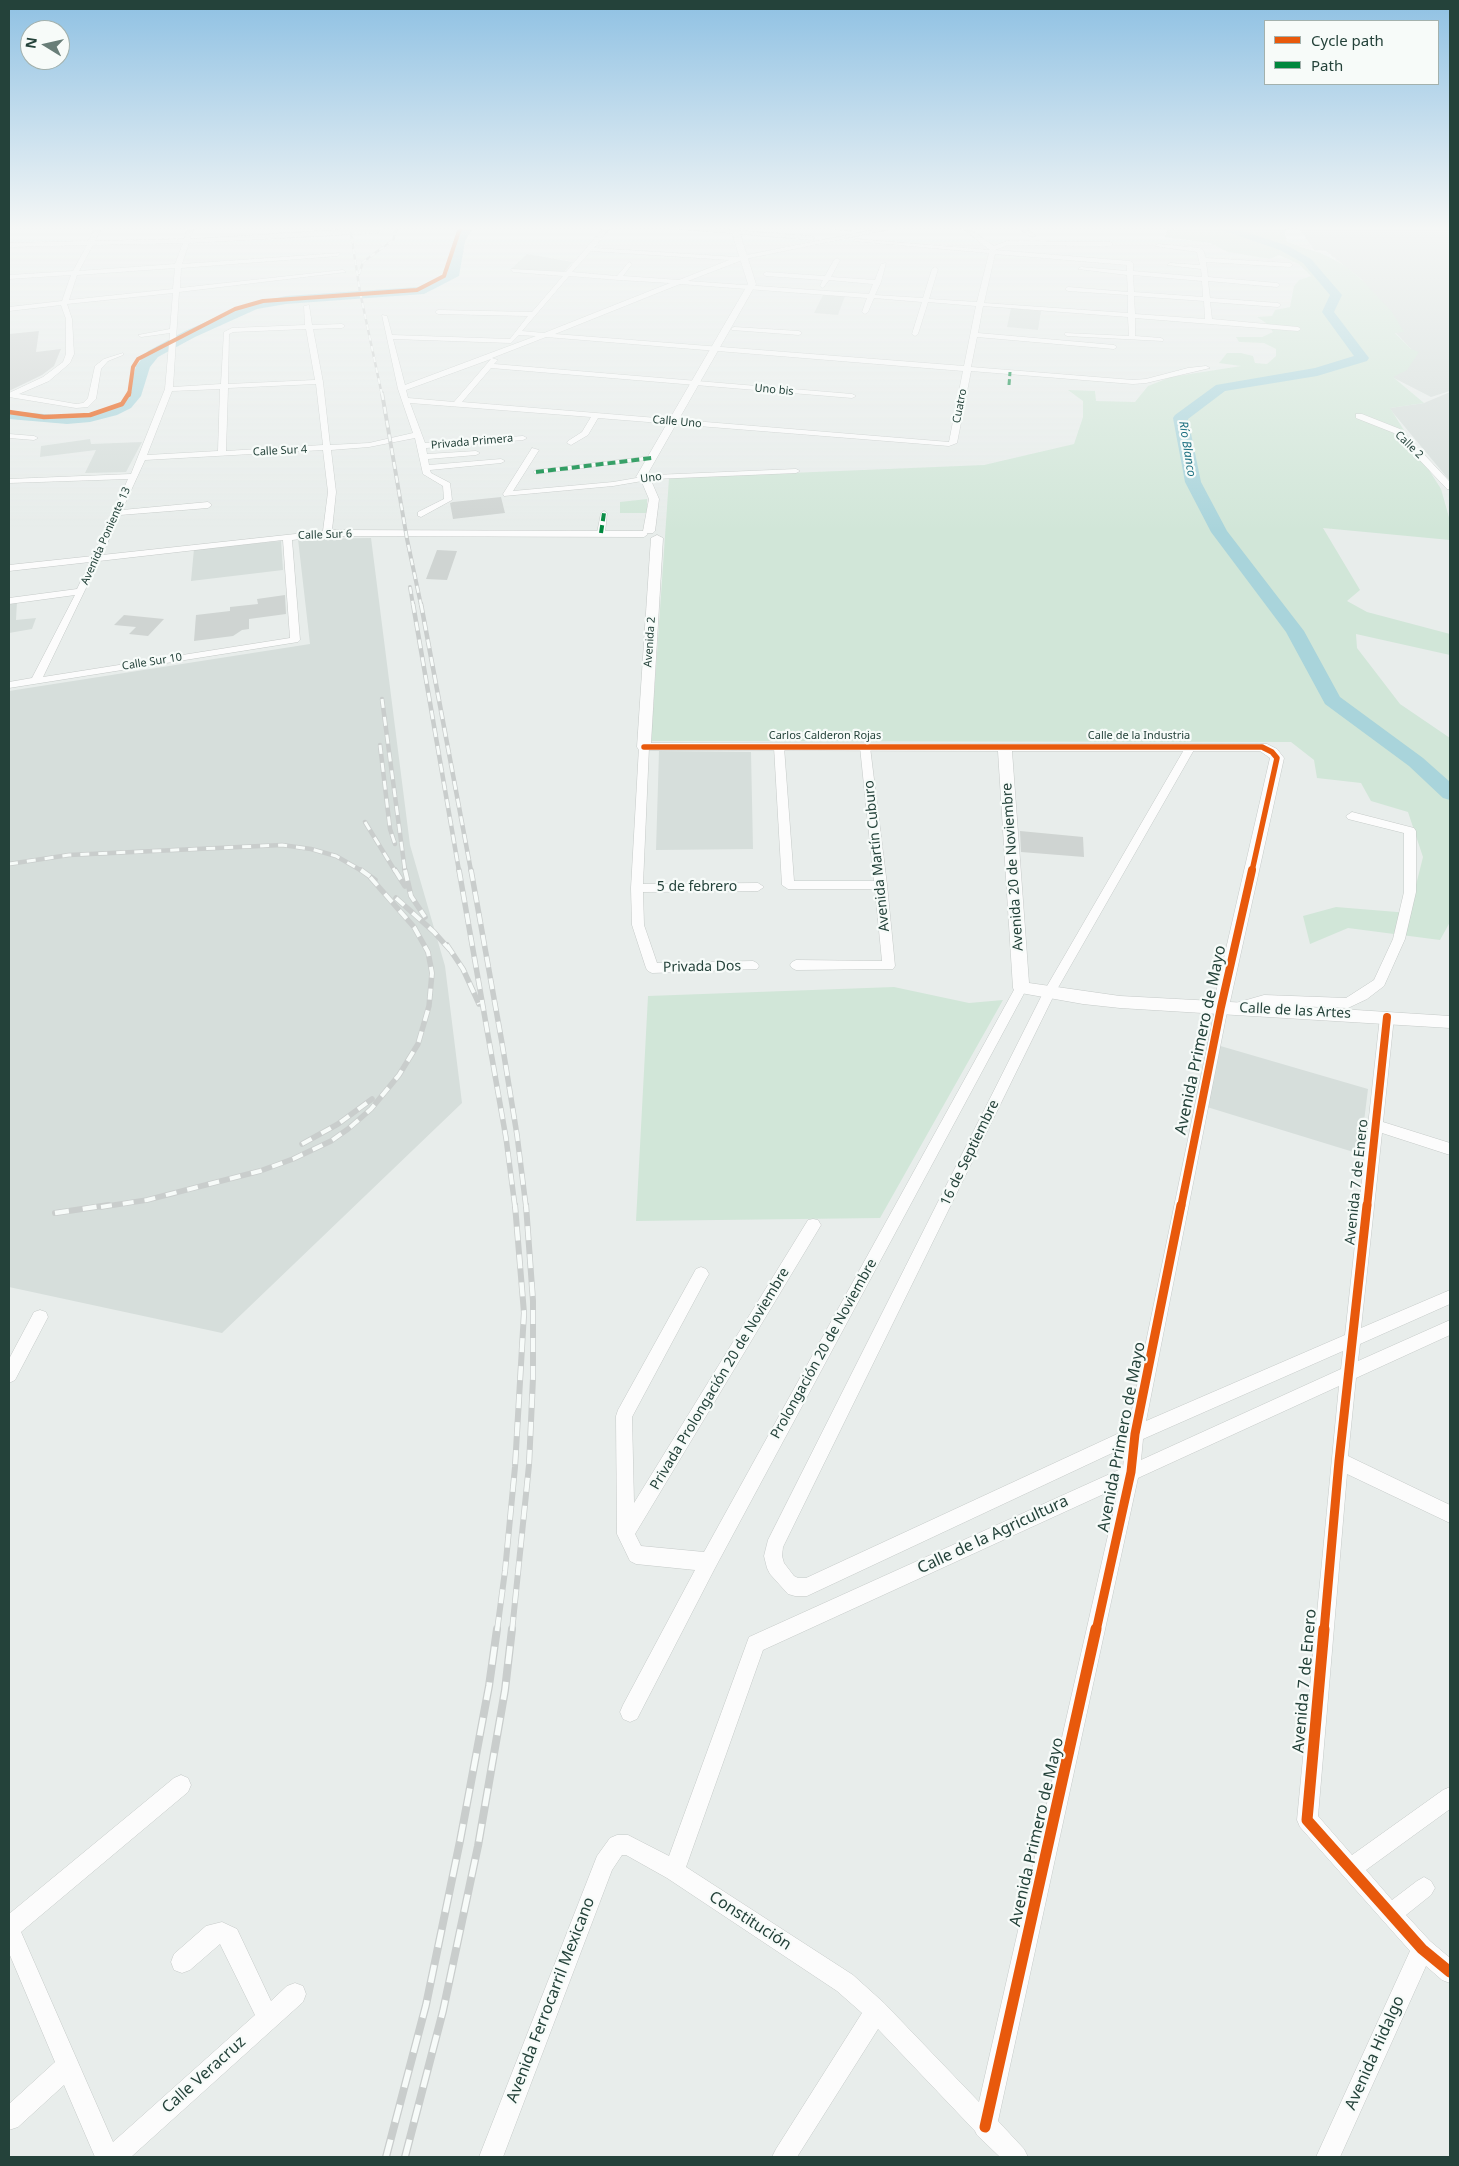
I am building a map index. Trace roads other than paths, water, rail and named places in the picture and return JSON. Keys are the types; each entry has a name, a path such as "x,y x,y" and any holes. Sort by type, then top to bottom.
{"street":[{"path":"10,395 46,379 66,363 70,354 69,328"},
{"path":"222,454 226,333 228,331 287,328"},
{"path":"309,328 319,382 332,492 327,533"},
{"path":"387,328 405,400 416,435 422,446 427,474 447,485 448,500 421,514"},
{"path":"457,403 522,328"},
{"path":"402,389 565,328"},
{"path":"719,350 732,328"},
{"path":"676,422 655,470 641,477 734,328"},
{"path":"735,328 799,333"},
{"path":"915,334 917,328"},
{"name":"Cuatro","path":"949,444 953,443 975,328"},
{"path":"1132,328 1132,338"},
{"path":"1288,328 1298,329"},
{"path":"141,334 173,331"},
{"name":"Avenida Poniente 13","path":"36,681 81,591 132,476 142,458 169,389 173,331"},
{"path":"518,333 1140,382 1206,368"},
{"path":"1060,333 1161,340"},
{"path":"974,335 1114,347"},
{"path":"1082,344 1082,337 1084,335"},
{"path":"390,337 511,341"},
{"path":"10,395 76,406 85,405 92,399 98,368 110,358 121,354"},
{"path":"488,366 698,383"},
{"path":"1009,385 1010,372"},
{"path":"169,389 319,382"},
{"name":"Uno bis","path":"698,383 837,398 852,396"},
{"name":"Calle Uno","path":"405,400 676,422 760,426 949,444"},
{"path":"570,443 585,433 596,416"},
{"name":"Calle 2","path":"1359,416 1397,431 1450,487"},
{"name":"Calle Sur 4","path":"142,458 376,444 416,435"},
{"path":"9,436 34,438"},
{"name":"Privada Primera","path":"422,446 523,438"},
{"name":"Uno","path":"535,450 507,494 613,484 655,470 796,470"},
{"path":"423,457 476,453"},
{"path":"536,472 652,458"},
{"path":"425,468 501,461"},
{"path":"655,470 664,497 663,505"},
{"name":"Avenida 2","path":"644,746 654,533 655,470"},
{"path":"9,480 132,476"},
{"path":"116,513 208,505"},
{"path":"602,533 604,514"},
{"name":"Calle Sur 6","path":"9,568 327,533 654,533"},
{"name":"Calle Sur 10","path":"9,685 295,640 287,536"},
{"path":"9,601 81,591"},
{"path":"644,746 636,888 638,925 652,968"},
{"name":"Carlos Calderon Rojas","path":"644,746 1005,747"},
{"path":"779,747 788,885 881,885"},
{"name":"Avenida Martín Cuburo","path":"796,965 889,966 865,747"},
{"name":"Calle de la Industria","path":"1005,747 1262,748 1272,752"},
{"name":"Avenida 20 de Noviembre","path":"1005,747 1021,988"},
{"name":"16 de Septiembre","path":"776,1568 773,1556 774,1546 1049,993 1190,748"},
{"name":"Avenida Primero de Mayo","path":"985,2127 1133,1454 1228,1008 1277,758 1272,752"},
{"path":"1228,1008 1264,1000 1348,1002 1362,996 1378,983 1399,939 1410,892 1410,831 1352,816"},
{"name":"5 de febrero","path":"636,888 758,887"},
{"name":"Privada Dos","path":"652,968 753,966"},
{"name":"Calle de las Artes","path":"1021,988 1120,1002 1450,1022"},
{"name":"Prolongación 20 de Noviembre","path":"630,1712 709,1562 1021,988"},
{"name":"Avenida 7 de Enero","path":"1387,1017 1339,1461 1307,1820 1422,1949 1450,1972"},
{"path":"1375,1125 1450,1149"},
{"name":"Privada Prolongación 20 de Noviembre","path":"626,1534 814,1225"},
{"path":"701,1274 624,1416 626,1534 636,1554 709,1562"},
{"name":"Calle de la Agricultura","path":"776,1568 795,1587 807,1587 1133,1454 1350,1357 1450,1297"},
{"path":"9,1375 40,1317"},
{"name":"Calle de la Agricultura","path":"674,1871 756,1644 1133,1454 1350,1357 1450,1327"},
{"path":"1339,1461 1450,1514"},
{"path":"106,2157 9,1928 181,1785"},
{"path":"1350,1869 1450,1797"},
{"name":"Constitución","path":"617,1846 628,1844 674,1871 845,1983 876,2011 985,2127 1016,2157"},
{"name":"Avenida Ferrocarril Mexicano","path":"491,2157 604,1863 617,1846"},
{"path":"1390,1914 1424,1888"},
{"path":"182,1962 214,1934 222,1932 229,1937 267,2017"},
{"name":"Avenida Hidalgo","path":"1328,2157 1422,1949"},
{"name":"Calle Veracruz","path":"114,2157 267,2017 295,1994"},
{"path":"784,2157 876,2011"},
{"path":"10,2119 68,2066"}],"waterway":[{"path":"9,415 67,420 90,418 112,412 126,405 136,393 143,366 153,354 204,328"},
{"name":"Río Blanco","path":"1340,328 1362,358 1317,372 1221,388 1180,418 1193,482 1219,532 1295,631 1332,700 1416,762 1450,793"}],"railway":[{"path":"368,328 382,395"},
{"path":"382,393 407,539 421,605"},
{"path":"410,587 413,605"},
{"path":"413,604 459,871"},
{"path":"421,604 471,871"},
{"path":"382,699 405,871"},
{"path":"380,745 390,829 395,844"},
{"path":"365,822 395,871"},
{"path":"9,864 69,855 282,845 311,849 336,856 362,871"},
{"path":"361,870 375,880"},
{"path":"395,870 405,886"},
{"path":"405,870 411,896 425,917"},
{"path":"459,870 506,1138 515,1207"},
{"path":"471,870 502,1043 517,1135 526,1207"},
{"path":"101,1207 147,1200 260,1171 293,1159 331,1141 348,1129 371,1109 399,1075 418,1044 429,1006 432,973 428,952 414,927 370,877"},
{"path":"396,898 434,932 450,950"},
{"path":"447,945 463,969 479,1004"},
{"path":"302,1144 338,1124 372,1099"},
{"path":"55,1213 109,1205"},
{"path":"497,1631 515,1467 524,1313 515,1205"},
{"path":"512,1631 529,1465 533,1378 533,1301 526,1205"},
{"path":"386,2157 426,2005 460,1841 489,1686 497,1629"},
{"path":"405,2157 443,2011 478,1846 505,1690 512,1629"}]}
